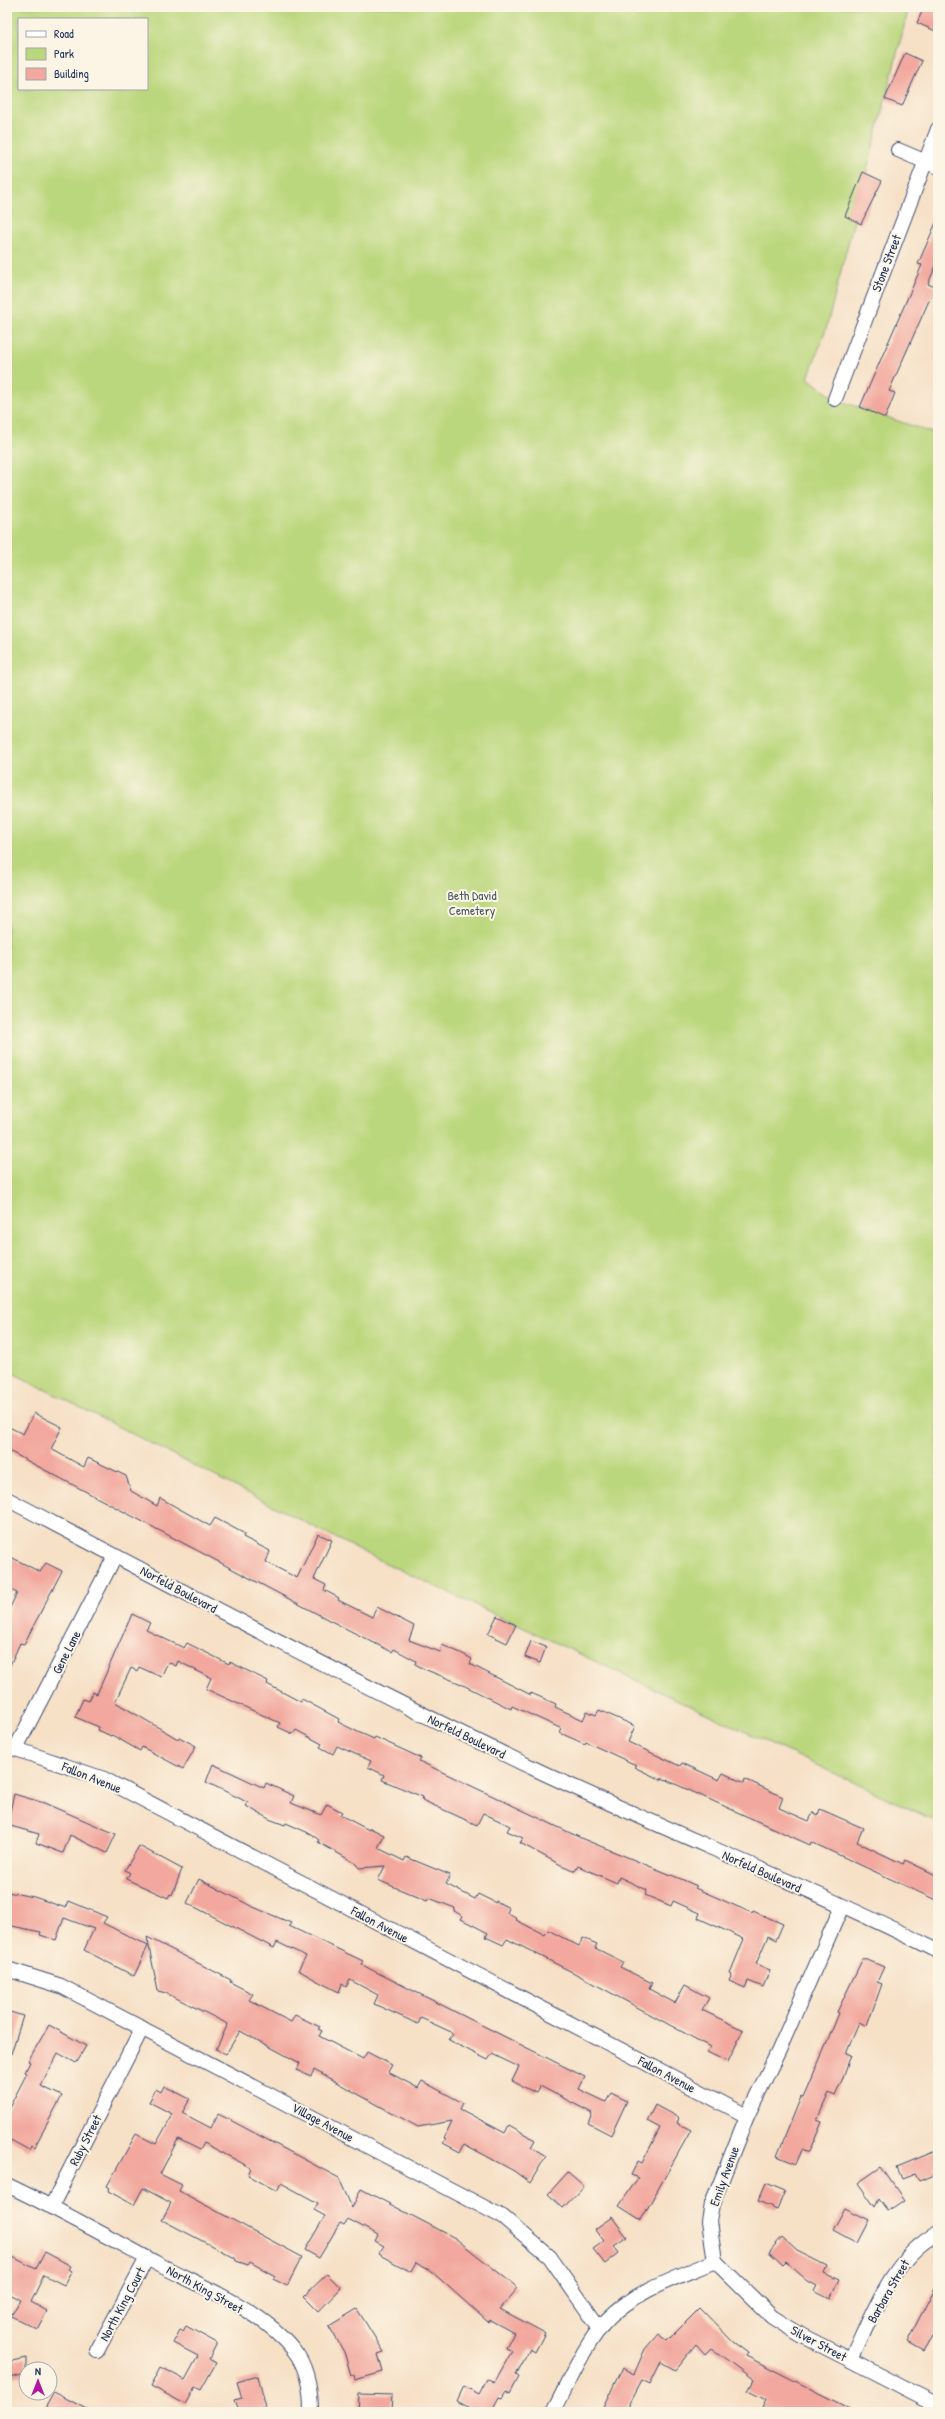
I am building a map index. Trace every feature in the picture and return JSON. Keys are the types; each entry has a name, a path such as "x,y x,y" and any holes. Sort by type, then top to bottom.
{"street":[{"name":"Stone Street","path":"835,399 924,161 938,128"},
{"path":"898,150 938,167"},
{"name":"Norfeld Boulevard","path":"7,1499 328,1668 537,1770 877,1921 938,1951"},
{"name":"Gene Lane","path":"12,1747 115,1556"},
{"name":"Fallon Avenue","path":"12,1747 104,1779 747,2116"},
{"name":"Emily Avenue","path":"715,2261 709,2222 712,2204 747,2116 779,2050 842,1906"},
{"name":"Village Avenue","path":"7,1969 61,1986 503,2217 550,2257 600,2329"},
{"name":"Ruby Street","path":"51,2207 142,2028"},
{"path":"7,2186 51,2207"},
{"name":"North King Street","path":"51,2207 228,2300 272,2327 294,2350 307,2375 311,2391 311,2412"},
{"name":"Barbara Street","path":"851,2360 883,2294 903,2262 917,2247 938,2233"},
{"name":"North King Court","path":"97,2351 147,2258"},
{"path":"553,2412 600,2329 615,2313 635,2298 652,2288 715,2261"},
{"name":"Silver Street","path":"715,2261 772,2317 938,2405"}],"green space":[{"name":"Beth David Cemetery","path":"7,7 909,7 826,329 808,378 835,399 938,435 938,1822 377,1559 7,1370"}],"building":[{"path":"924,7 938,7 938,32 917,23"},
{"path":"905,53 922,61 902,106 885,99"},
{"path":"863,172 882,181 861,224 845,216"},
{"path":"938,218 938,261 928,284 935,287 889,391 895,393 885,418 860,407 922,265 918,264"},
{"path":"34,1413 62,1427 51,1449 84,1467 88,1458 126,1476 131,1491 157,1506 160,1498 210,1526 215,1518 245,1534 243,1537 270,1551 266,1562 297,1578 318,1534 332,1540 314,1579 326,1585 324,1590 339,1598 338,1600 372,1617 377,1607 414,1626 409,1640 440,1652 442,1645 461,1653 472,1659 470,1664 531,1695 531,1693 556,1704 555,1707 583,1720 587,1711 596,1715 599,1710 635,1726 628,1742 680,1766 682,1763 719,1780 723,1773 744,1783 745,1779 783,1797 779,1808 809,1821 813,1812 818,1815 820,1809 863,1828 857,1842 903,1864 905,1860 938,1876 938,1901 811,1842 810,1845 662,1778 661,1780 634,1767 636,1765 586,1742 585,1744 560,1733 562,1729 512,1706 511,1709 459,1683 424,1669 415,1664 416,1661 394,1649 392,1652 327,1619 7,1450 7,1426 23,1434"},
{"path":"7,1555 40,1572 46,1563 62,1571 24,1644 20,1643 7,1672 7,1614 17,1593 7,1588"},
{"path":"132,1614 150,1623 146,1630 184,1648 187,1643 229,1664 230,1662 268,1681 267,1684 301,1702 302,1699 339,1719 338,1722 358,1732 374,1739 375,1737 421,1758 419,1761 583,1839 697,1886 695,1888 752,1913 753,1911 783,1924 776,1940 768,1936 756,1964 770,1970 763,1987 748,1981 745,1988 729,1981 732,1974 730,1973 744,1939 698,1918 700,1913 673,1901 671,1906 645,1895 647,1890 619,1877 617,1883 578,1866 575,1871 559,1864 520,1843 523,1838 507,1831 510,1826 483,1813 477,1825 422,1800 423,1797 382,1780 384,1775 368,1767 371,1761 337,1746 333,1754 320,1747 322,1744 296,1730 293,1734 278,1727 280,1723 206,1689 211,1678 178,1661 176,1666 168,1662 161,1677 139,1667 137,1671 131,1668 115,1702 178,1739 179,1737 196,1746 183,1769 142,1747 140,1751 112,1735 111,1736 98,1730 99,1727 75,1717 83,1699 89,1701 93,1692 97,1694"},
{"path":"497,1616 516,1625 507,1643 488,1634"},
{"path":"531,1641 546,1647 540,1663 525,1657"},
{"path":"213,1764 264,1788 266,1783 294,1796 291,1803 321,1815 327,1804 342,1812 340,1815 369,1830 370,1828 384,1835 378,1848 404,1861 406,1857 450,1875 446,1884 475,1899 478,1894 496,1903 496,1901 509,1908 507,1913 517,1919 516,1920 545,1935 548,1930 579,1946 583,1938 597,1944 595,1948 623,1962 620,1967 652,1983 649,1989 675,2003 685,1985 709,1998 702,2010 743,2030 728,2062 707,2052 710,2047 580,1976 507,1939 503,1945 486,1937 488,1933 461,1919 463,1916 454,1911 455,1908 429,1898 427,1901 378,1880 385,1866 359,1868 355,1863 318,1842 319,1840 311,1834 286,1823 285,1825 269,1819 246,1806 248,1803 206,1782"},
{"path":"14,1794 44,1803 116,1834 107,1853 70,1835 63,1853 36,1843 39,1834 7,1825"},
{"path":"139,1846 182,1869 172,1895 170,1894 168,1898 126,1879 130,1873 125,1870"},
{"path":"199,1879 251,1906 291,1923 289,1926 363,1961 361,1964 370,1969 585,2077 579,2089 606,2102 611,2093 627,2101 611,2135 588,2123 592,2113 540,2086 536,2093 512,2081 519,2067 492,2054 488,2060 449,2040 453,2034 451,2032 421,2018 418,2024 374,2004 378,1995 350,1980 346,1987 342,1984 339,1992 298,1970 306,1956 277,1942 274,1948 187,1903"},
{"path":"7,1892 34,1897 66,1908 69,1901 107,1917 103,1923 148,1946 134,1976 84,1950 94,1929 64,1918 56,1940 40,1935 41,1932 7,1925"},
{"path":"147,1937 231,1980 230,1982 253,1994 249,2000 262,2007 291,2022 295,2015 320,2027 318,2029 322,2031 319,2036 363,2059 367,2052 392,2065 388,2072 418,2088 422,2081 463,2103 460,2109 505,2133 509,2125 535,2140 531,2147 546,2156 530,2183 514,2171 464,2144 460,2152 443,2143 446,2139 444,2138 452,2121 418,2127 314,2070 311,2076 297,2070 300,2063 240,2031 226,2054 216,2049 228,2024 166,1993 158,1991"},
{"path":"863,1958 884,1967 877,1982 882,1984 867,2026 859,2022 846,2053 851,2055 842,2080 835,2096 829,2093 817,2120 822,2122 809,2153 802,2150 796,2164 777,2156 801,2097 803,2098 826,2045 839,2013 837,2012"},
{"path":"7,2011 23,2016 10,2057 7,2056"},
{"path":"49,2025 86,2046 76,2063 58,2053 41,2086 62,2096 34,2148 31,2146 29,2150 7,2138 7,2112 27,2073 25,2072 30,2062 28,2061"},
{"path":"164,2086 190,2099 182,2113 211,2128 218,2114 232,2121 339,2178 352,2208 361,2189 455,2238 518,2288 500,2309 545,2333 535,2352 530,2349 516,2375 519,2377 510,2394 506,2391 502,2398 499,2397 491,2412 466,2412 468,2407 457,2401 464,2386 479,2394 487,2379 494,2383 512,2351 506,2348 514,2333 490,2320 488,2322 431,2271 416,2263 411,2272 378,2254 384,2246 375,2241 378,2235 348,2219 344,2225 340,2223 319,2258 305,2250 325,2216 314,2210 318,2203 281,2183 277,2191 248,2175 251,2168 204,2143 200,2150 178,2139 160,2174 182,2185 179,2191 302,2257 287,2286 273,2279 275,2276 250,2262 248,2265 236,2261 235,2258 162,2220 171,2203 143,2188 134,2205 108,2191 110,2188 107,2186 136,2134 156,2144 165,2128 172,2114 149,2102 156,2089 161,2092"},
{"path":"655,2105 679,2118 677,2123 691,2130 641,2220 619,2206 638,2178 631,2175 638,2161 642,2163 660,2128 647,2121"},
{"path":"938,2150 938,2165 934,2167 936,2174 919,2181 915,2174 902,2179 897,2167"},
{"path":"881,2167 904,2200 888,2211 879,2199 875,2207 858,2183"},
{"path":"568,2172 584,2186 563,2208 548,2194"},
{"path":"766,2183 785,2191 777,2209 758,2201"},
{"path":"845,2208 869,2220 857,2243 833,2230"},
{"path":"612,2217 627,2237 614,2246 619,2253 605,2264 593,2249 604,2241 595,2229"},
{"path":"782,2237 797,2251 827,2266 824,2273 839,2280 830,2299 814,2291 817,2286 808,2281 786,2262 783,2265 769,2252"},
{"path":"45,2252 71,2266 69,2269 72,2271 64,2285 44,2275 31,2302 47,2311 37,2329 11,2316 20,2300 7,2293 7,2254 36,2269"},
{"path":"327,2274 341,2288 318,2312 303,2297"},
{"path":"938,2282 938,2339 932,2336 923,2351 907,2342"},
{"path":"700,2308 733,2342 748,2353 746,2356 856,2412 769,2412 762,2408 766,2400 748,2391 754,2380 711,2348 705,2354 696,2344 675,2370 661,2362 650,2384 642,2380 625,2412 601,2412 622,2368 634,2374 645,2349 658,2334 667,2341"},
{"path":"357,2309 384,2352 378,2354 383,2372 355,2380 354,2374 351,2375 344,2352 329,2326"},
{"path":"186,2326 217,2343 209,2359 216,2363 201,2390 195,2387 185,2404 151,2386 161,2367 185,2380 198,2356 173,2343 180,2330 183,2331"},
{"path":"26,2358 26,2361 18,2361 18,2376 10,2378 7,2362"},
{"path":"258,2376 266,2408 251,2412 239,2412 235,2400 242,2398 237,2382"},
{"path":"58,2394 92,2412 43,2412 49,2401 58,2401"},
{"path":"359,2394 392,2395 391,2412 358,2412"}]}
